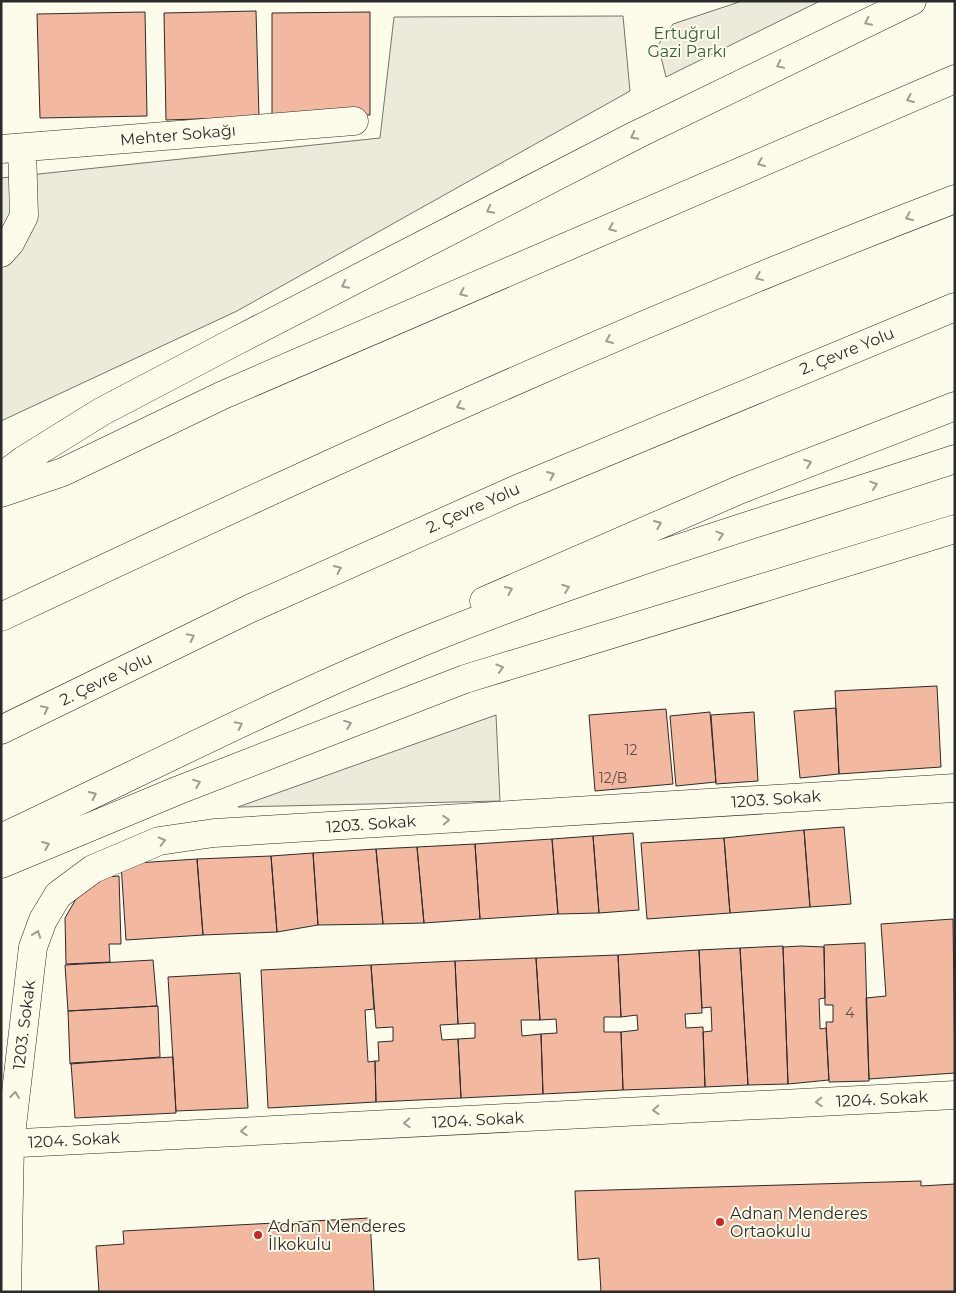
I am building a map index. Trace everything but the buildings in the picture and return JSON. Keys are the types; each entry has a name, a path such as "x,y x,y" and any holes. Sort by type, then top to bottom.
{"main road":[{"path":"1,478 24,460 101,412 217,351 636,135 912,1"},
{"path":"1,493 63,472 223,395 955,79"},
{"name":"Mehter Sokağı","path":"12,149 354,121"},
{"path":"1,253 10,243 24,216 12,149"},
{"path":"1,617 254,497 582,352 955,199"},
{"name":"2. Çevre Yolu","path":"1,730 249,609 515,490 955,307"},
{"path":"342,676 423,630 601,549 739,490 955,406"},
{"path":"1,838 342,676 448,632 659,555 955,459"},
{"path":"1,864 179,790 464,679 952,530"},
{"name":"1203. Sokak","path":"7,1292 6,1144 33,947 42,920 58,895 93,870 159,841 214,833 955,788"},
{"name":"1204. Sokak","path":"6,1144 955,1095"}],"green space":[{"name":"Ertuğrul Gazi Parkı","path":"742,1 820,1 666,77 658,45 673,24"},
{"path":"623,16 630,91 237,311 1,421 1,178 380,138 394,17"},
{"path":"496,715 500,801 238,807"}],"place":[{"name":"Adnan Menderes Ortaokulu","path":"720,1222"},
{"name":"Adnan Menderes İlkokulu","path":"258,1235"}]}
